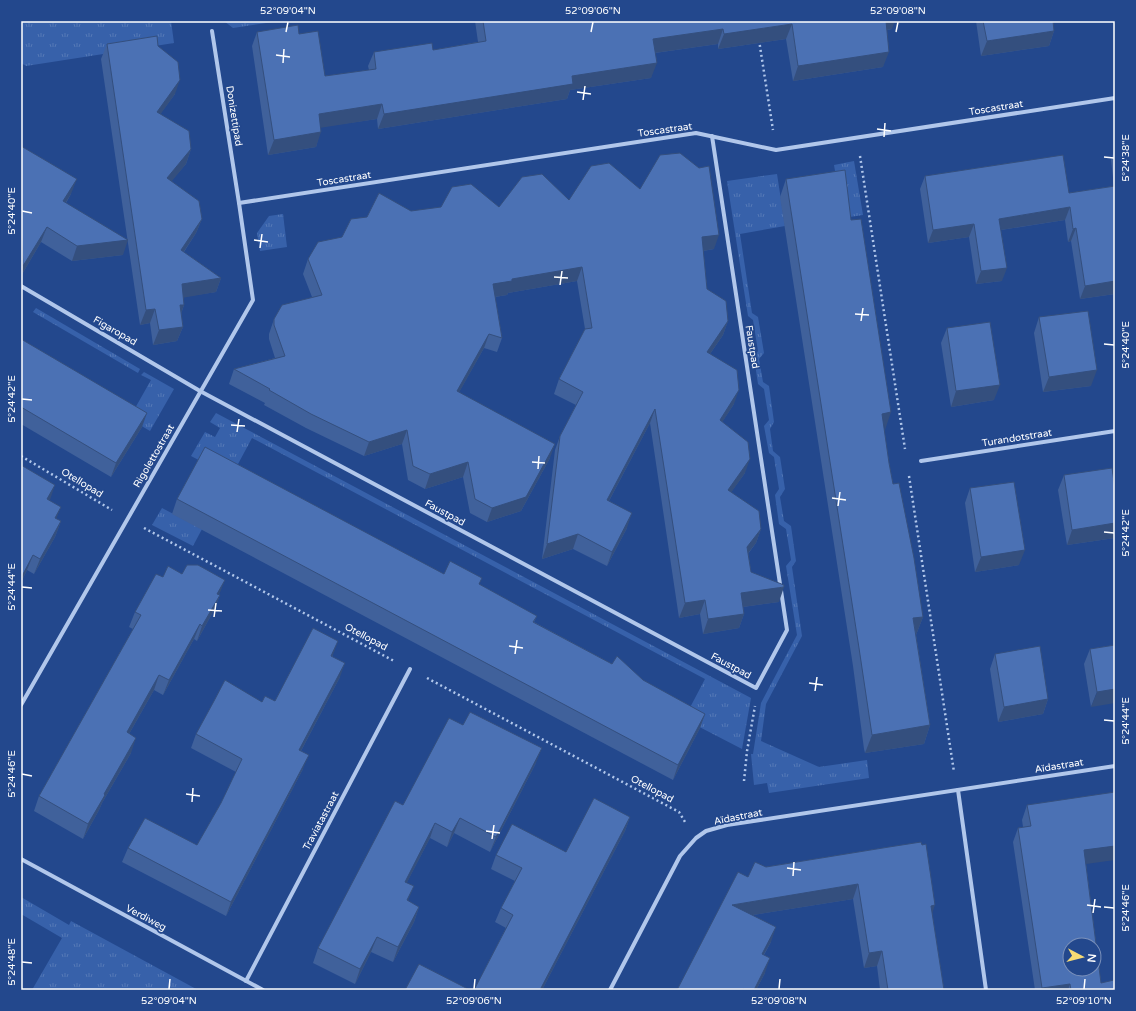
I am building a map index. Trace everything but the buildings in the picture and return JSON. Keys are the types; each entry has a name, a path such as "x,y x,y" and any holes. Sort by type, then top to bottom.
{"street":[{"name":"Donizettipad","path":"212,31 239,203"},
{"name":"Toscastraat","path":"239,203 696,133 776,150 1115,98"},
{"name":"Faustpad","path":"200,391 756,688 787,630 712,136"},
{"name":"Rigolettostraat","path":"21,704 253,300 239,203"},
{"name":"Figaropad","path":"21,286 200,391"},
{"name":"Turandotstraat","path":"921,461 1115,432"},
{"name":"Traviatastraat","path":"246,981 410,669"},
{"name":"Aïdastraat","path":"610,990 680,856 696,838 706,831 727,825 1115,766"},
{"path":"958,790 986,990"},
{"name":"Verdiweg","path":"21,859 263,990"}],"path":[{"path":"758,36 776,150"},
{"name":"Otellopad","path":"21,456 149,531 679,812 696,838"},
{"path":"744,781 747,751 756,700 756,688"}],"green space":[{"path":"21,21 171,21 174,43 26,66 21,63"},
{"path":"224,21 280,21 233,28"},
{"path":"854,161 863,215 843,218 834,165"},
{"path":"777,174 785,226 740,234 752,313 758,317 764,353 759,359 763,382 769,386 774,422 770,429 773,451 780,457 785,489 780,497 784,521 791,526 796,561 792,567 802,636 766,704 761,741 819,767 867,760 869,778 769,793 767,783 754,785 751,754 753,754 761,703 797,635 786,566 791,560 786,529 779,524 775,495 779,489 774,457 769,453 764,426 769,420 764,389 758,384 754,357 758,351 753,320 748,316 727,181"},
{"path":"283,214 287,247 260,251 257,233 269,216"},
{"path":"36,308 140,369 138,373 33,312"},
{"path":"144,372 174,389 150,431 130,419 151,380 141,375"},
{"path":"216,413 751,698 742,749 684,719 705,679 252,438 231,477 191,456 205,432 215,437 220,428 210,422"},
{"path":"162,508 202,529 193,546 152,525"},
{"path":"21,897 69,925 71,921 198,990 32,990 62,938 21,914"}]}
